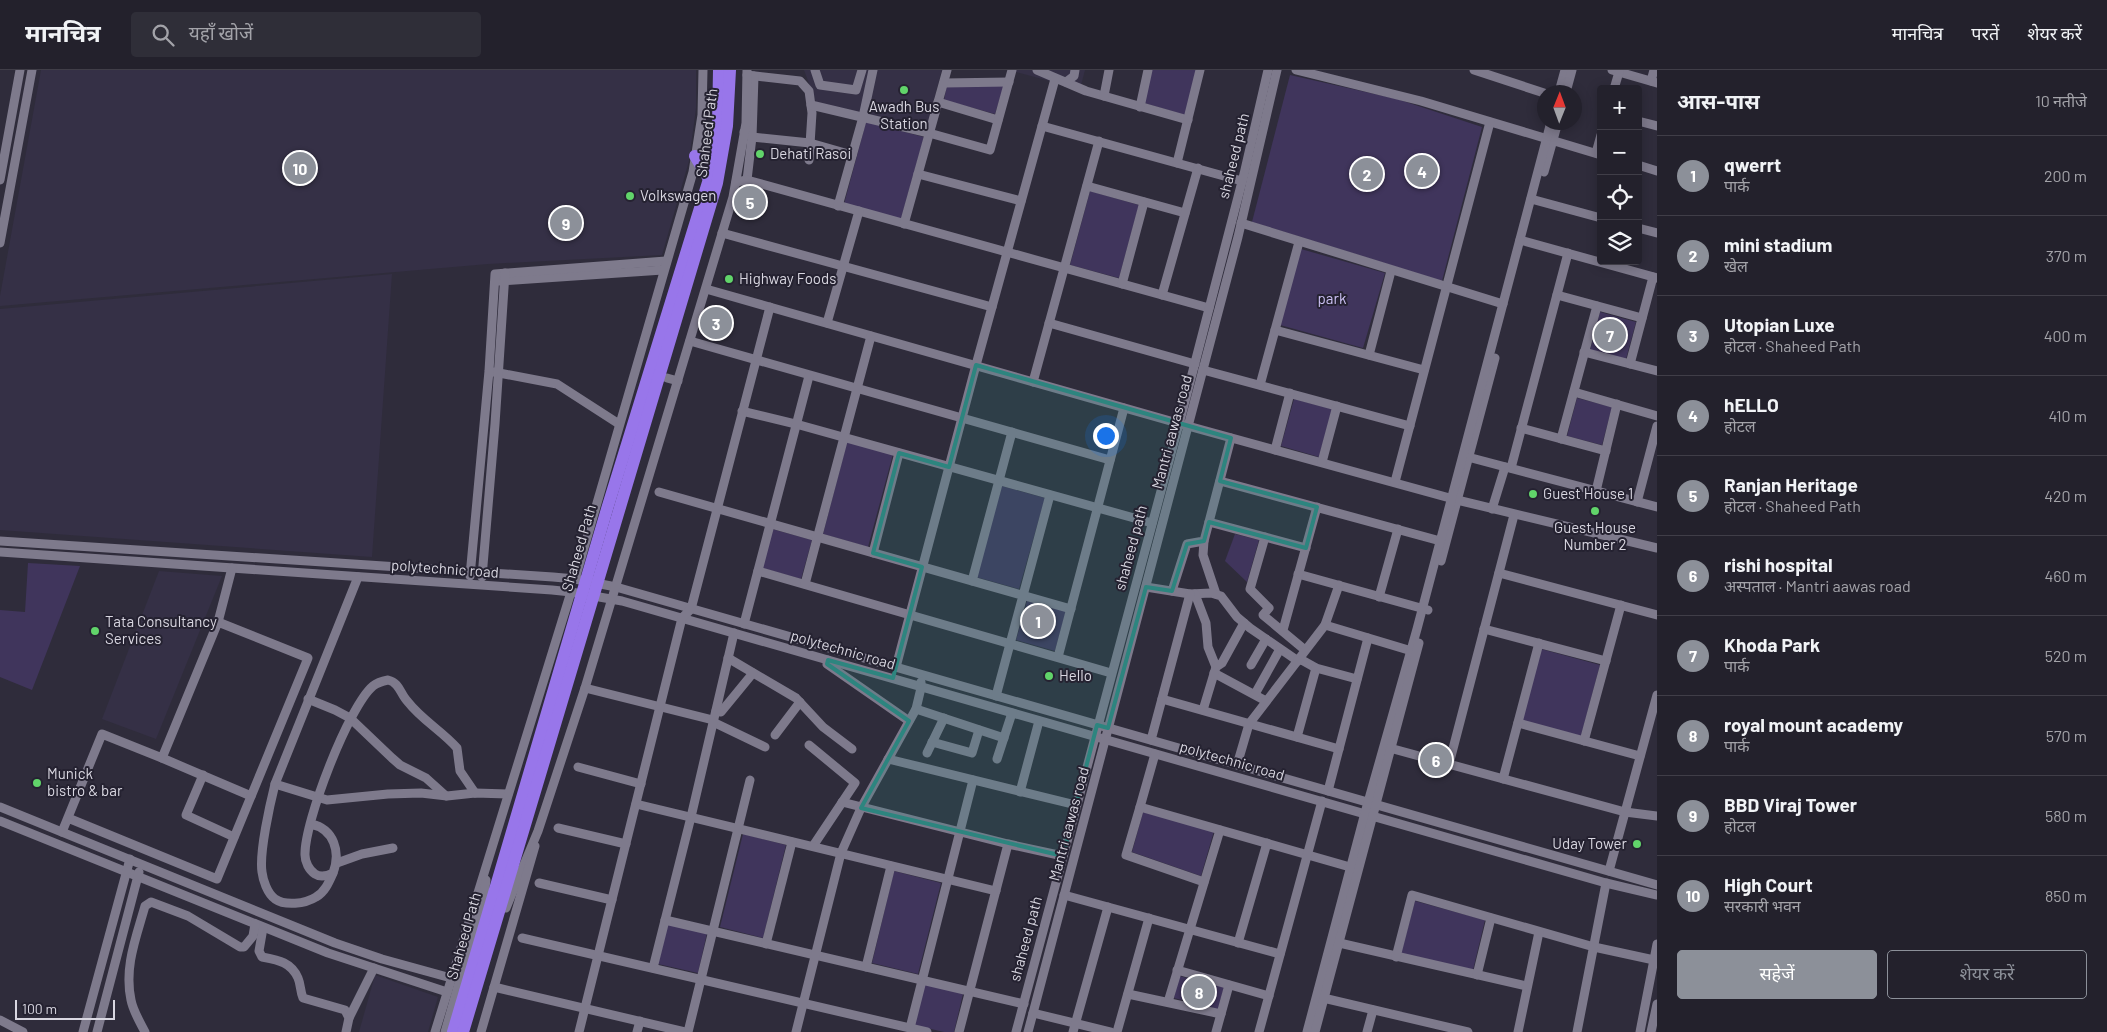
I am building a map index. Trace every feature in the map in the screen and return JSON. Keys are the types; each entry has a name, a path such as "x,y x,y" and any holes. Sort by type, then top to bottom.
{"highway":[{"name":"Shaheed Path","path":"463,1032 486,964 597,564 709,179 718,125 719,70"},
{"name":"Shaheed Path","path":"597,564 718,183 727,126 730,70"},
{"path":"695,156 709,179"},
{"name":"Shaheed Path","path":"453,1032 481,919 584,611"}],"street":[{"path":"0,180 5,128 20,70"},
{"path":"0,239 32,70"},
{"path":"575,579 619,424 639,370 663,270 692,172 702,115 703,70"},
{"path":"815,70 820,84 856,90 862,70"},
{"path":"838,206 863,117 873,70"},
{"path":"904,224 947,70"},
{"path":"811,105 929,133 990,150 1012,70"},
{"path":"1037,70 1086,91 1188,120"},
{"path":"1066,82 1074,76 1075,70"},
{"path":"1104,96 1109,70"},
{"path":"1140,106 1148,70"},
{"path":"1177,163 1200,70"},
{"name":"shaheed path","path":"1016,1032 1152,523 1184,425 1199,367 1209,308 1242,180 1263,110 1268,70"},
{"name":"Mantri aawas road","path":"1199,367 1241,223 1263,110 1277,70"},
{"path":"1296,70 1328,74 1597,154"},
{"path":"1561,85 1565,70"},
{"path":"1568,85 1572,70"},
{"path":"1614,85 1615,71 1654,82 1654,70"},
{"path":"1480,71 1537,91"},
{"path":"746,180 748,166 749,74 800,81 809,91 811,105 809,160"},
{"path":"896,667 976,365 1055,79"},
{"path":"944,83 1009,82"},
{"path":"938,102 998,120"},
{"path":"1395,482 1490,122"},
{"path":"1642,122 1657,126"},
{"path":"1042,126 1242,180"},
{"path":"5,128 21,130"},
{"path":"1550,140 1551,130"},
{"path":"1465,456 1550,140 1554,130"},
{"path":"748,134 810,143 852,155"},
{"path":"469,1032 486,964 506,907 538,831 585,688 733,198 741,152 748,134"},
{"path":"1033,382 1099,141"},
{"path":"741,152 748,166"},
{"path":"1642,166 1657,171"},
{"path":"1162,296 1198,168"},
{"path":"918,174 1021,201"},
{"path":"736,182 746,180 1209,308"},
{"path":"1087,186 1185,213"},
{"path":"1534,200 1597,217"},
{"path":"1122,284 1144,202"},
{"path":"827,323 859,211"},
{"path":"1241,223 1391,271 1503,304"},
{"path":"1642,229 1657,233"},
{"path":"722,233 992,307"},
{"path":"1523,241 1655,278 1630,364"},
{"path":"1307,1032 1320,997 1414,652 1503,304 1523,241"},
{"path":"1260,385 1299,242"},
{"path":"1492,509 1521,428 1568,253"},
{"path":"502,278 666,261"},
{"path":"502,278 663,270"},
{"path":"1369,355 1391,271"},
{"path":"482,586 494,372 502,278"},
{"path":"706,289 1184,425 1454,499 1657,548"},
{"path":"1557,295 1642,318"},
{"path":"1561,439 1597,306"},
{"path":"579,1032 682,618 690,608 770,307"},
{"path":"1049,323 1260,385 1410,426"},
{"path":"1275,330 1424,370"},
{"path":"805,584 871,336"},
{"path":"690,341 1110,460"},
{"path":"1584,352 1657,372"},
{"path":"494,372 557,384 619,424"},
{"path":"470,584 494,372"},
{"path":"744,624 809,376"},
{"path":"667,378 678,381"},
{"path":"1574,392 1657,416"},
{"path":"1275,450 1290,393"},
{"path":"1596,491 1617,404"},
{"path":"1322,462 1337,406"},
{"path":"1058,657 1124,408"},
{"path":"742,411 844,437 1152,523"},
{"name":"Mantri aawas road","path":"1028,1032 1146,587 1184,425"},
{"path":"1637,502 1652,463 1657,426"},
{"path":"1521,428 1606,450"},
{"path":"972,581 1012,432"},
{"path":"1216,594 1203,555 1204,541 1231,438"},
{"path":"873,553 899,453"},
{"path":"1465,456 1657,507"},
{"path":"1220,481 1443,541"},
{"path":"659,492 1071,609"},
{"path":"996,696 1050,495"},
{"path":"1282,630 1317,507"},
{"path":"1449,764 1514,515"},
{"path":"1209,522 1306,548"},
{"path":"1379,596 1398,529"},
{"path":"1265,537 1250,589 1269,608 1263,615 1282,630 1301,656 1316,668 1357,679"},
{"path":"0,541 575,579 616,587 1657,885"},
{"path":"1172,592 1187,544 1204,541"},
{"name":"polytechnic road","path":"0,552 470,584 572,592 612,599 1606,883 1657,895"},
{"path":"379,565 379,578"},
{"path":"162,758 218,622 232,568"},
{"path":"758,570 1111,673"},
{"path":"1499,573 1657,615"},
{"path":"1298,574 1425,610"},
{"path":"311,824 323,828 329,833 337,851 337,863 326,888 316,897 303,902 290,903 275,899 265,886 262,870 270,801 308,699 358,577"},
{"path":"1237,765 1249,724 1324,625 1339,585"},
{"path":"1146,587 1172,592 1216,594 1221,596 1244,623 1280,648 1301,656"},
{"path":"436,1032 446,992 508,794 534,723 572,592"},
{"path":"1193,594 1206,622 1208,647 1215,670 1266,701"},
{"path":"1151,740 1193,594"},
{"path":"1584,741 1621,605"},
{"path":"212,893 308,658 218,622"},
{"path":"1203,710 1215,670 1222,663 1244,623"},
{"path":"1324,625 1414,652"},
{"path":"1484,629 1606,661"},
{"path":"653,968 734,633"},
{"path":"1328,791 1368,638"},
{"path":"1251,665 1266,639"},
{"path":"1503,779 1539,643"},
{"path":"1255,694 1280,648"},
{"path":"728,658 800,702 823,727 852,749"},
{"path":"828,660 827,664 909,721"},
{"path":"1297,737 1316,668"},
{"path":"716,711 720,712 753,674"},
{"path":"796,1032 841,853 861,808 916,709 921,688 920,674"},
{"path":"333,873 326,876 318,876 310,871 306,861 306,843 318,797 350,718 372,687 388,680 393,681 398,686 406,701 420,716 457,748 460,771 475,793"},
{"path":"585,688 713,722 765,746"},
{"path":"1608,872 1657,696"},
{"path":"308,699 350,718 400,765 426,778 447,796"},
{"path":"1162,699 1339,749"},
{"path":"775,735 800,702"},
{"path":"916,709 1004,738"},
{"path":"997,759 1012,713"},
{"path":"927,753 944,718"},
{"path":"1020,792 1038,720"},
{"path":"1518,723 1640,756"},
{"path":"559,730 570,734"},
{"path":"932,742 972,753 979,730"},
{"path":"62,832 102,734 251,796"},
{"path":"809,745 855,782 813,846"},
{"path":"1387,747 1625,812 1657,816"},
{"path":"1155,754 1126,855 1204,882"},
{"path":"888,759 1076,805"},
{"path":"578,767 641,784"},
{"path":"203,775 186,815 234,837"},
{"path":"494,987 686,1032 713,932 750,780"},
{"path":"910,1028 972,780"},
{"path":"275,784 327,800 388,794 421,793 447,796 475,793 508,794"},
{"path":"1259,1032 1322,801"},
{"path":"842,802 958,832 1063,856"},
{"path":"636,804 996,891"},
{"path":"0,807 335,943 382,959 451,978"},
{"path":"1140,807 1350,867"},
{"path":"1335,942 1350,867 1369,814"},
{"path":"68,818 217,879"},
{"path":"0,821 259,926 446,992"},
{"path":"558,828 626,844"},
{"path":"1168,1002 1220,830"},
{"path":"481,1032 534,857 538,831"},
{"path":"766,944 792,842"},
{"path":"1238,943 1267,843"},
{"path":"959,1032 1008,844"},
{"path":"337,863 362,854 393,848"},
{"path":"445,1032 481,919 491,849"},
{"path":"83,1032 130,859"},
{"path":"97,1032 141,864"},
{"path":"866,968 892,866"},
{"path":"539,883 612,900"},
{"path":"1577,1032 1606,883"},
{"path":"1064,895 1280,954"},
{"path":"1396,957 1412,895 1594,947 1654,960"},
{"path":"145,1032 131,1002 128,972 131,952 145,906 151,902 169,908 207,926 240,947 244,947 249,942 259,926"},
{"path":"506,907 512,906 518,910"},
{"path":"1075,1028 1108,907"},
{"path":"1117,1032 1149,918"},
{"path":"1478,975 1491,918"},
{"path":"665,920 1024,1004"},
{"path":"259,926 259,951 262,957 285,962 299,980 299,989 303,998 345,1010 349,1018"},
{"path":"1518,1032 1539,932"},
{"path":"522,938 927,1032"},
{"path":"1335,942 1527,986"},
{"path":"1640,1032 1657,944"},
{"path":"346,1032 349,1018 374,968"},
{"path":"1177,970 1269,996"},
{"path":"1216,1032 1229,985"},
{"path":"1128,994 1221,1014"},
{"path":"1320,997 1468,1032"},
{"path":"1315,1032 1320,997"},
{"path":"1652,1032 1657,1004"},
{"path":"1367,1032 1373,1010"},
{"path":"1033,1013 1075,1028 1111,1032"},
{"path":"0,1020 23,1032"},
{"path":"637,1032 640,1021"}],"highlighted area":[{"path":"976,365 1231,438 1220,481 1317,507 1306,548 1209,522 1204,541 1187,544 1172,591 1146,587 1108,728 1097,725 1063,856 861,808 909,721 827,664 828,660 893,678 922,567 873,553 899,453 949,467"}],"shaded area":[{"path":"41,70 696,70 696,108 689,161 662,255 488,264 0,306 0,296"},
{"path":"804,70 942,70 926,129 816,102"},
{"path":"1016,70 1085,70 1080,89 1016,72"},
{"path":"392,274 372,557 0,530 0,309"},
{"path":"159,571 222,576 156,739 102,719"},
{"path":"375,975 438,997 428,1032 359,1032"}],"green space":[{"path":"1152,70 1196,70 1185,115 1144,103"},
{"path":"1290,75 1397,99 1482,127 1442,281 1252,222"},
{"path":"947,85 1004,85 995,114 944,100"},
{"path":"866,122 924,137 901,219 844,204"},
{"path":"1090,191 1139,205 1119,278 1070,265"},
{"name":"park","path":"1301,249 1385,273 1363,348 1280,325"},
{"path":"1600,312 1636,322 1626,359 1590,350"},
{"path":"1577,398 1612,407 1602,445 1567,436"},
{"path":"1294,399 1332,409 1319,457 1281,446"},
{"path":"847,442 893,454 868,547 823,534"},
{"path":"1002,486 1045,498 1019,589 976,577"},
{"path":"772,529 812,540 801,579 762,568"},
{"path":"1235,534 1259,540 1247,582 1225,561"},
{"path":"28,563 80,566 32,690 0,677 0,610 25,612"},
{"path":"1027,601 1066,611 1055,651 1016,640"},
{"path":"1541,649 1600,665 1581,736 1522,721"},
{"path":"1143,812 1214,831 1201,876 1132,852"},
{"path":"743,834 786,845 763,938 720,927"},
{"path":"894,871 941,883 918,974 872,963"},
{"path":"1415,901 1485,920 1473,970 1401,953"},
{"path":"668,924 707,933 698,973 658,964"},
{"path":"1179,976 1224,987 1218,1009 1174,998"},
{"path":"925,984 963,994 954,1032 944,1032 914,1025"}],"place":[{"name":"Awadh Bus Station","path":"904,90"},
{"name":"Dehati Rasoi","path":"760,154"},
{"name":"High Court","path":"300,168"},
{"name":"hELLO","path":"1422,171"},
{"name":"mini stadium","path":"1367,174"},
{"name":"Volkswagen","path":"630,196"},
{"name":"Ranjan Heritage","path":"750,202"},
{"name":"BBD Viraj Tower","path":"566,223"},
{"name":"Highway Foods","path":"729,279"},
{"name":"Utopian Luxe","path":"716,323"},
{"name":"Khoda Park","path":"1610,335"},
{"name":"Guest House 1","path":"1533,494"},
{"name":"Guest House Number 2","path":"1595,511"},
{"name":"qwerrt","path":"1038,621"},
{"name":"Tata Consultancy Services","path":"95,631"},
{"name":"Hello","path":"1049,676"},
{"name":"rishi hospital","path":"1436,760"},
{"name":"Munick bistro & bar","path":"37,783"},
{"name":"Uday Tower","path":"1637,844"},
{"name":"royal mount academy","path":"1199,992"}]}
